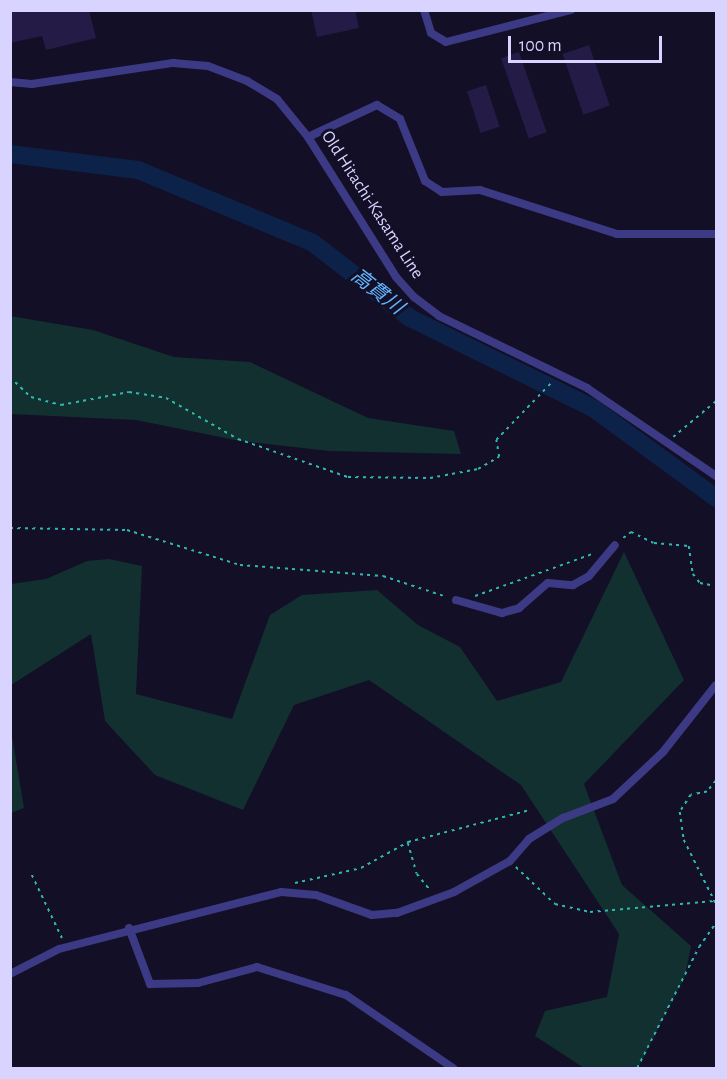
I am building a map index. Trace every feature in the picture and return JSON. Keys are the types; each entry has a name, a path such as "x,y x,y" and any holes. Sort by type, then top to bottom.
{"street":[{"path":"424,10 431,33 446,42 571,10"},
{"name":"Old Hitachi-Kasama Line","path":"10,82 32,84 173,63 208,66 247,81 277,99 308,137 396,277 414,297 439,316 587,388 717,476"},
{"path":"308,137 377,105 400,119 425,181 442,192 480,190 617,234 717,234"},
{"path":"456,600 502,613 519,608 548,583 573,585 589,576 615,545"},
{"path":"10,974 66,947 129,928 281,892 316,895 372,915 397,913 510,861 546,828 612,799 663,752 717,685"},
{"path":"129,928 150,984 198,983 256,967 346,995 453,1068"}],"path":[{"path":"10,377 31,397 61,405 129,392 166,398 238,439 348,477 430,478 478,469 499,457 496,440 544,392 551,382"},
{"path":"667,442 717,401"},
{"path":"10,528 127,530 240,564 383,576 456,600 598,551"},
{"path":"615,545 630,532 654,543 689,546 693,574 700,583 717,586"},
{"path":"510,861 555,904 590,912 716,902 684,840 680,812 691,795 707,792 717,781"},
{"path":"281,892 301,879 361,868 408,842 530,810"},
{"path":"408,842 417,874 436,897"},
{"path":"32,875 66,947"},
{"path":"637,1068 699,947 717,922"}],"green space":[{"path":"10,316 93,330 174,357 250,362 368,418 454,431 461,454 329,451 240,441 136,420 11,414"},
{"path":"624,552 684,680 584,784 622,885 691,946 685,976 638,1068 584,1068 535,1036 545,1011 607,997 619,934 521,785 369,680 294,705 243,810 155,775 105,721 91,634 11,685 11,584 46,579 87,561 109,559 142,566 136,694 232,719 270,615 302,595 377,590 418,625 460,647 497,701 561,682"},
{"path":"11,730 24,808 10,813"}],"building":[{"path":"10,10 89,10 96,38 46,50 42,36 10,43"},
{"path":"311,10 355,10 359,28 317,37"},
{"path":"589,45 610,106 583,115 563,54"},
{"path":"519,52 547,132 529,139 501,58"},
{"path":"486,85 500,127 481,133 467,91"}],"waterway":[{"name":"高貫川","path":"10,154 138,170 313,243 410,318 593,408 716,498"}]}
